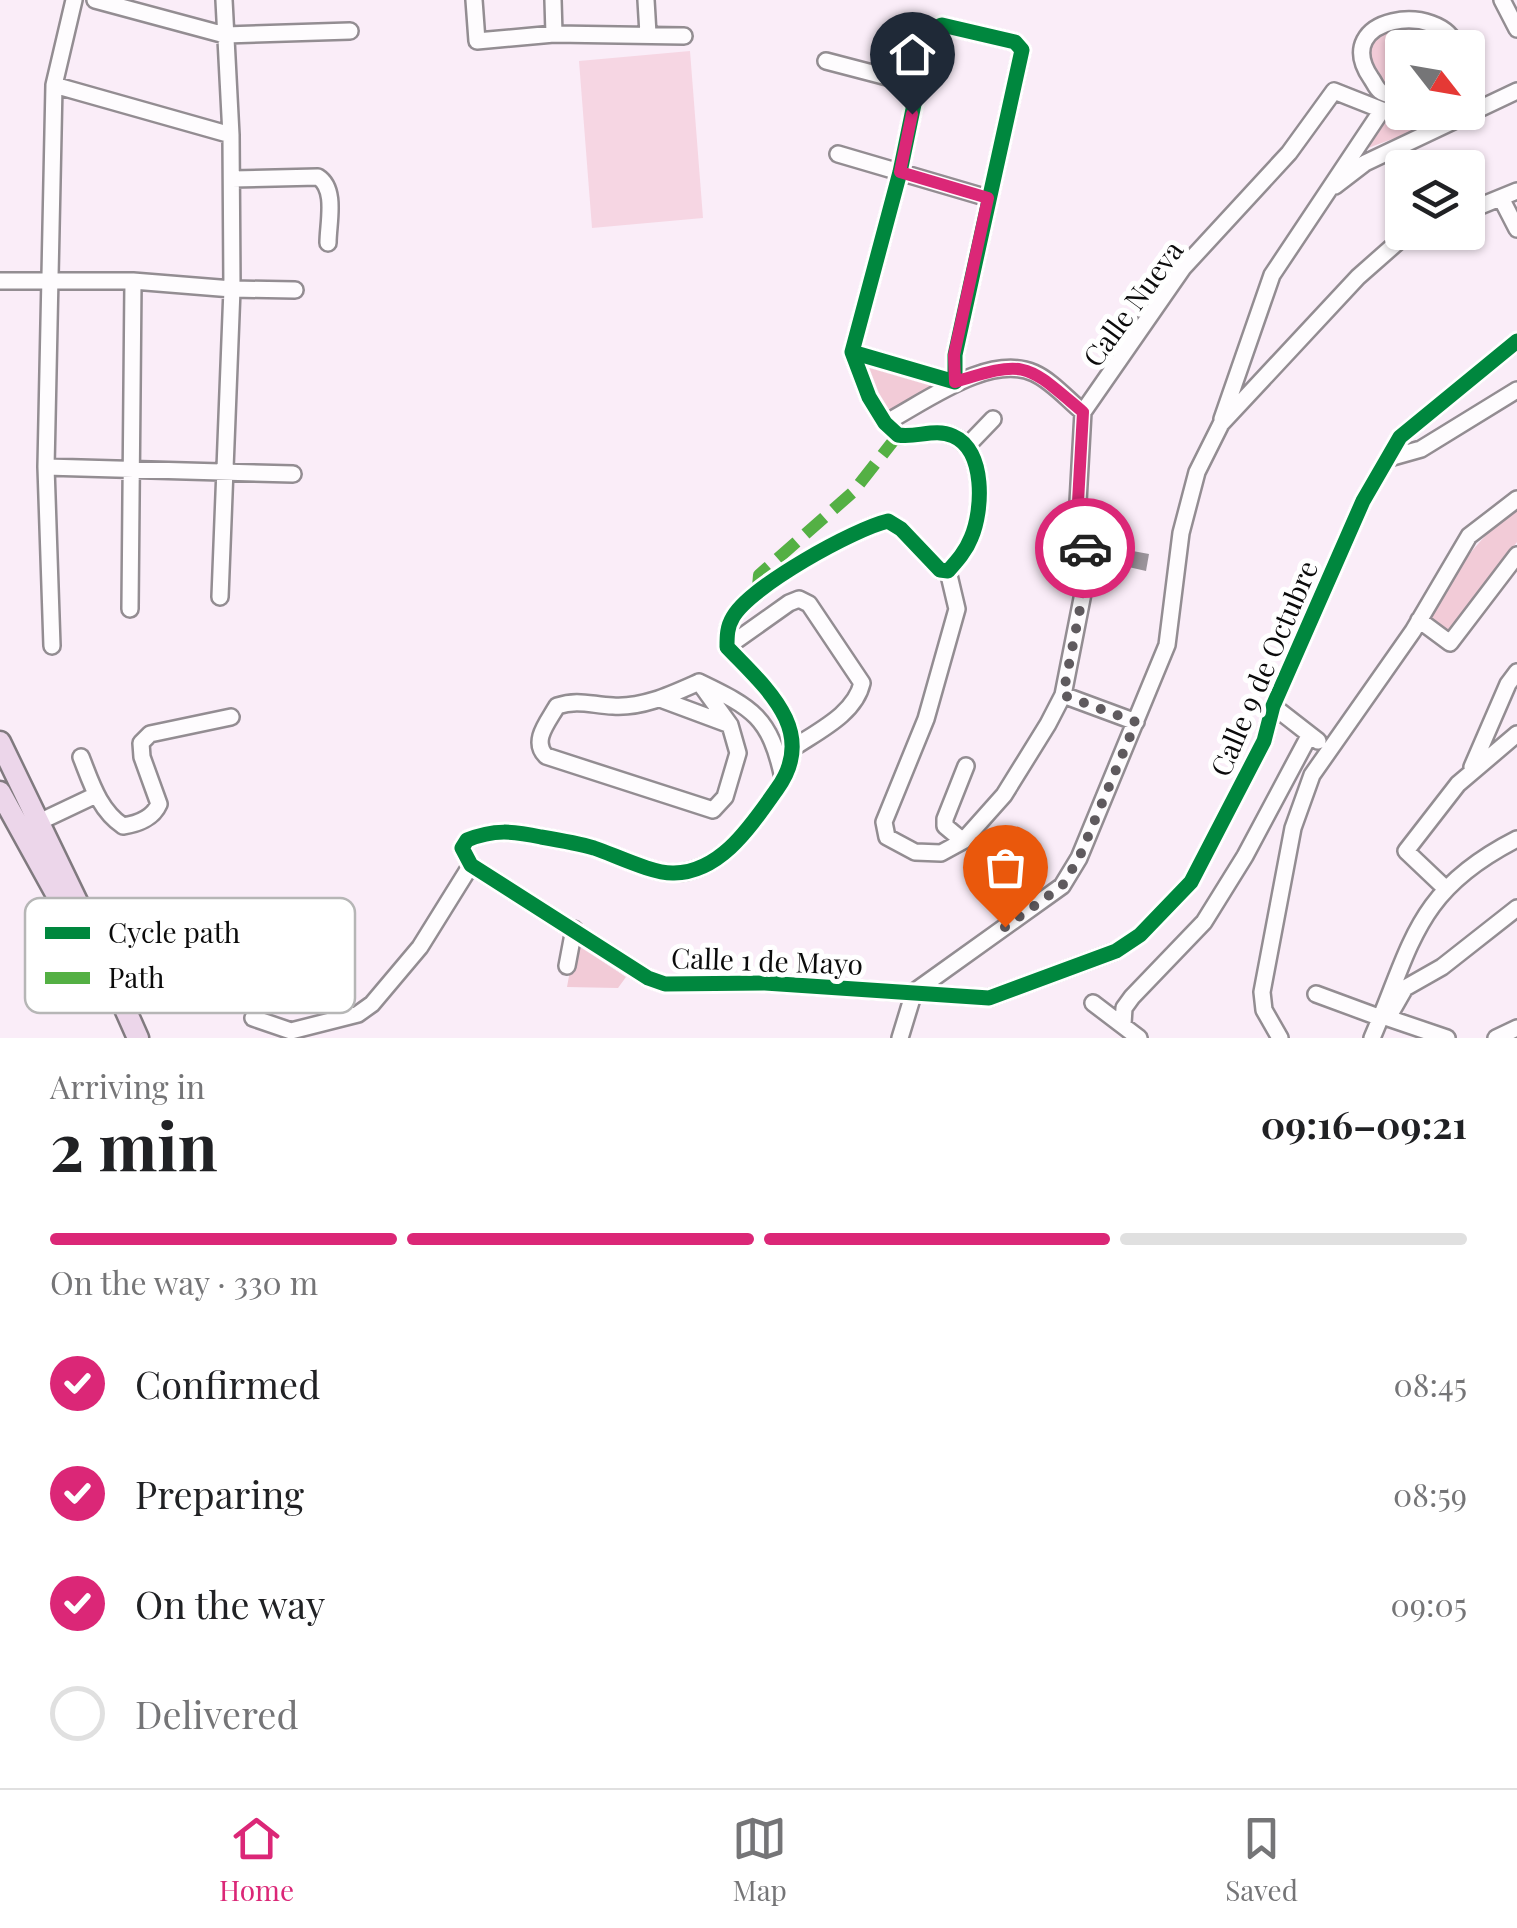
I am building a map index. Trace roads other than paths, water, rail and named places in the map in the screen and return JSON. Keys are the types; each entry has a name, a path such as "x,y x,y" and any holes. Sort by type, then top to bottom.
{"main road":[{"path":"0,742 74,898"},
{"path":"0,792 58,898"},
{"path":"127,1013 138,1038"}],"street":[{"path":"52,646 46,467 54,85 74,0"},
{"path":"95,0 224,35 350,31"},
{"path":"220,598 232,289 231,135 224,0"},
{"path":"474,0 477,40 554,34 684,36"},
{"path":"552,0 554,34"},
{"path":"646,0 648,34"},
{"path":"1502,0 1517,29"},
{"path":"1385,93 1364,67 1362,48 1374,21 1389,9 1408,4 1427,7 1444,18 1452,30"},
{"path":"885,423 955,382 1003,367 1018,367 1039,375 1083,412 1078,502 1088,568 1063,695 1004,796 963,840 941,853 915,852 887,836 884,822 926,719 957,609 948,571 972,536 977,511 976,462 967,446 948,434 898,435 885,423 868,397 852,352 900,172 918,85 935,28 942,25 1014,42 1022,50 954,355 955,382"},
{"path":"826,61 918,85"},
{"path":"54,85 231,135"},
{"name":"Calle Nueva","path":"1083,412 1184,268 1289,152 1328,96 1334,91 1342,92 1382,110"},
{"path":"1485,103 1517,91"},
{"path":"900,1038 914,992 1062,886 1079,858 1167,645 1181,533 1196,472 1221,424 1272,275 1385,110"},
{"path":"1324,194 1365,163 1429,130"},
{"path":"838,154 988,198"},
{"path":"232,179 318,177 325,181 329,190 328,244"},
{"path":"1485,204 1517,191"},
{"path":"1501,198 1517,229"},
{"path":"1221,424 1358,277 1389,250"},
{"path":"0,281 133,281 295,290"},
{"path":"130,610 133,281"},
{"name":"Calle 9 de Octubre","path":"914,992 989,998 1079,966 1116,951 1140,935 1191,882 1264,741 1273,706 1363,501 1400,437 1517,341"},
{"path":"852,352 955,382"},
{"path":"1389,458 1421,449 1517,390"},
{"path":"967,446 993,418"},
{"path":"46,467 293,474"},
{"path":"1280,1038 1264,1010 1262,992 1293,828 1312,776 1419,620 1469,536 1517,499"},
{"path":"253,1018 291,1031 358,1014 372,1004 420,947 471,865 462,848 467,840 506,830 588,846 670,874 692,870 718,858 746,833 784,780 793,748 790,724 772,694 727,648 726,632 735,613 758,592 819,552 888,520 934,566 948,571"},
{"path":"1419,620 1450,643 1517,555"},
{"path":"727,648 789,602 799,599 810,604 862,683 860,694 842,716 793,748"},
{"path":"1470,772 1508,684 1517,672"},
{"path":"699,682 756,714 775,742 784,780"},
{"path":"699,682 730,725 738,753 725,797 712,810 546,756 540,750 538,741 557,706 574,700 616,707 660,699 699,682"},
{"path":"1063,695 1136,722"},
{"path":"660,699 730,725"},
{"path":"1273,706 1309,736 1330,747"},
{"path":"81,757 96,795 114,820 123,826 134,824 156,812 160,804 142,756 142,743 150,734 231,717"},
{"path":"1444,888 1406,852 1470,772 1517,734"},
{"path":"1123,1024 1124,1008 1132,997 1204,922 1245,856 1309,736"},
{"path":"963,840 945,826 945,818 966,766"},
{"path":"39,822 96,795"},
{"path":"1384,1018 1414,931 1444,888 1517,839"},
{"name":"Calle 1 de Mayo","path":"471,865 648,978 665,984 765,983 914,992"},
{"path":"1372,1038 1405,988 1442,967 1517,908"},
{"path":"567,966 574,928"},
{"path":"1316,994 1447,1038"},
{"path":"1093,1003 1139,1038"},
{"path":"1496,1038 1517,1028"}]}
